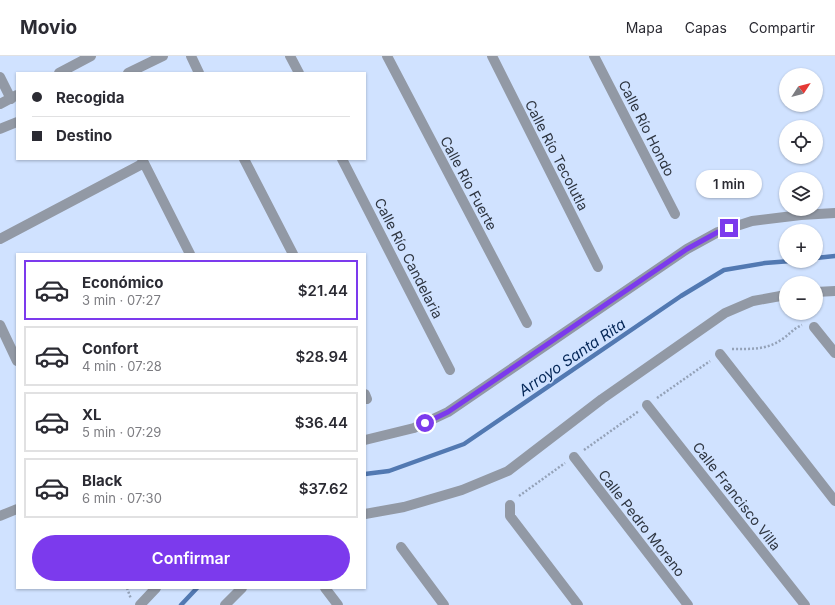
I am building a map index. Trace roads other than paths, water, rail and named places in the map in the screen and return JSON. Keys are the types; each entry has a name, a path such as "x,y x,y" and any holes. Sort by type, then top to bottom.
{"street":[{"path":"61,72 90,56"},
{"path":"130,72 163,56"},
{"path":"190,56 198,72"},
{"path":"290,56 298,72"},
{"name":"Calle Río Fuerte","path":"387,56 527,323"},
{"name":"Calle Río Tecolutla","path":"492,56 598,266"},
{"name":"Calle Río Hondo","path":"594,56 675,214"},
{"path":"0,77 14,97 0,104"},
{"path":"0,129 16,122"},
{"path":"245,160 292,253"},
{"name":"Calle Río Candelaria","path":"343,160 450,370"},
{"path":"0,239 143,161 189,253"},
{"path":"366,440 414,428 448,412 687,249 718,232 752,221 801,215 835,214"},
{"path":"823,292 835,291"},
{"path":"366,514 404,507 462,490 508,471 602,399 724,313 752,301 779,296"},
{"path":"0,325 16,359"},
{"path":"814,327 835,353"},
{"path":"720,354 835,501"},
{"name":"Calle Francisco Villa","path":"647,405 805,605"},
{"name":"Calle Pedro Moreno","path":"574,457 688,605"},
{"path":"510,505 510,516 578,605"},
{"path":"0,516 16,509"},
{"path":"401,546 444,605"},
{"path":"140,605 155,589"},
{"path":"225,605 241,589"},
{"path":"326,589 338,605"}],"waterway":[{"name":"Arroyo Santa Rita","path":"823,257 835,256"},
{"name":"Arroyo Santa Rita","path":"366,474 389,471 464,444 681,296 724,270 779,262"},
{"name":"Arroyo Santa Rita","path":"181,605 196,589"}]}
